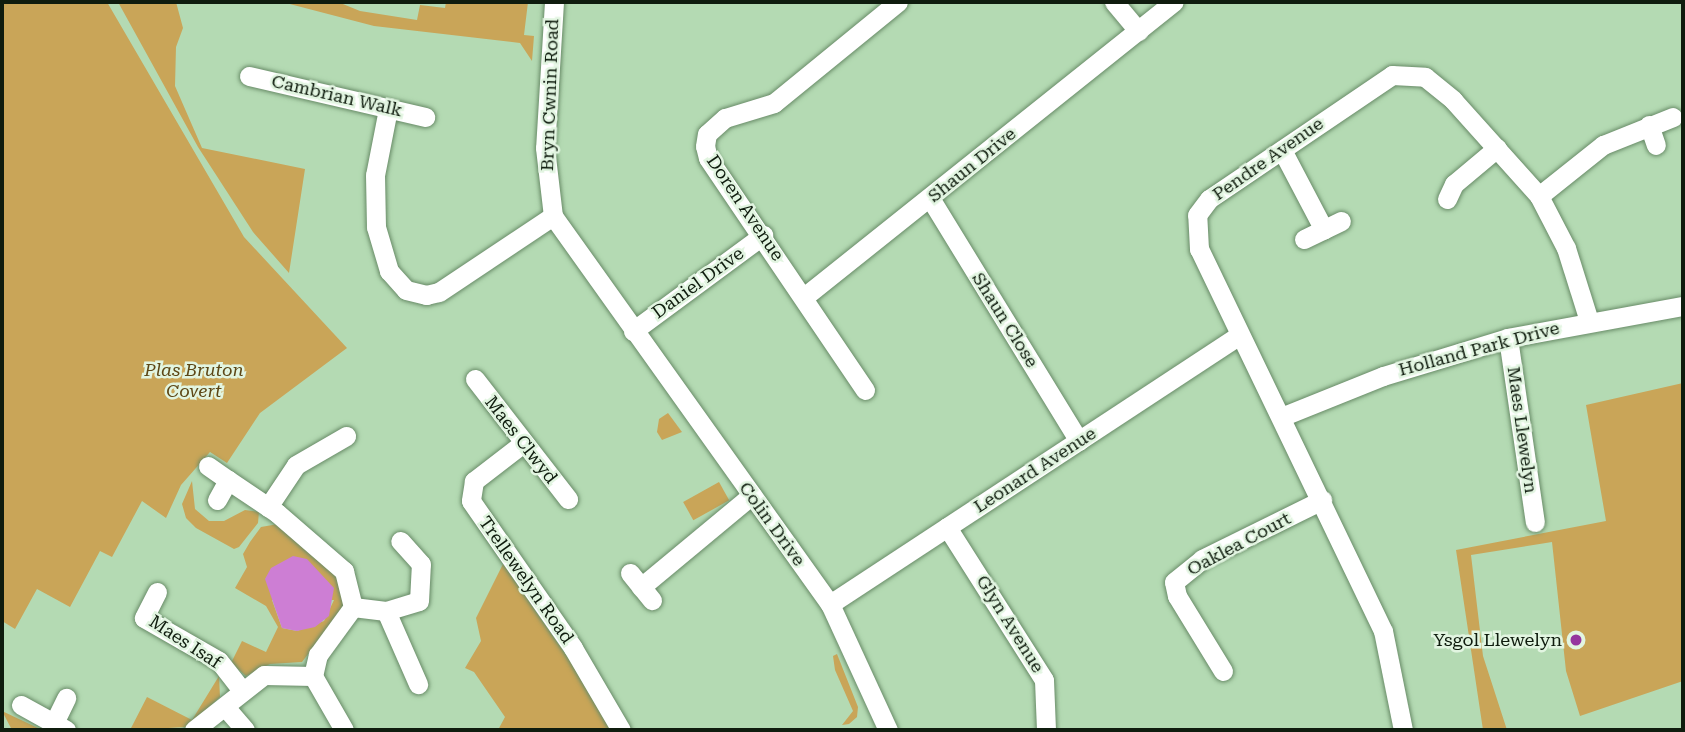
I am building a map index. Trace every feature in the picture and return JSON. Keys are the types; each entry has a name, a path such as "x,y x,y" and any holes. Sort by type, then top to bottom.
{"street":[{"name":"Bryn Cwnin Road","path":"554,2 545,148 554,216 633,331"},
{"path":"1114,2 1138,31"},
{"name":"Shaun Drive","path":"804,297 1174,2"},
{"name":"Doren Avenue","path":"865,390 763,234 708,158 707,134 725,118 774,103 885,6"},
{"name":"Pendre Avenue","path":"1403,730 1383,631 1322,500 1186,227 1209,199 1392,75 1411,74 1425,77 1453,100 1539,196 1566,248 1589,321"},
{"name":"Cambrian Walk","path":"248,76 425,117"},
{"path":"388,109 375,175 376,227 390,271 406,290 416,295 439,292 554,216"},
{"path":"1539,196 1603,145 1673,117"},
{"path":"1649,125 1656,145"},
{"path":"1447,199 1454,184 1497,148"},
{"path":"1282,150 1332,225 1304,239"},
{"name":"Shaun Close","path":"930,198 1079,441"},
{"name":"Daniel Drive","path":"633,331 763,234"},
{"name":"Holland Park Drive","path":"1281,417 1383,376 1508,338 1589,321 1683,306"},
{"name":"Colin Drive","path":"633,331 830,604 888,730"},
{"name":"Leonard Avenue","path":"830,604 1239,335"},
{"name":"Maes Llewelyn","path":"1508,338 1521,495 1535,523"},
{"name":"Maes Clwyd","path":"473,377 522,444 564,487"},
{"path":"268,507 296,465 346,436"},
{"name":"Trellewelyn Road","path":"522,444 474,481 471,501 573,648 621,730"},
{"path":"208,467 268,507 335,561 344,571 353,607"},
{"path":"217,500 228,480"},
{"path":"641,587 752,495"},
{"name":"Oaklea Court","path":"1223,671 1177,596 1174,582 1202,559 1322,500"},
{"name":"Glyn Avenue","path":"947,527 1044,680 1046,730"},
{"path":"353,607 386,611 416,604 423,591 421,564 400,541"},
{"name":"Maes Isaf","path":"157,592 144,618 219,661 241,689"},
{"path":"344,730 313,676 318,655 353,607"},
{"path":"386,611 418,684"},
{"path":"194,730 226,708 241,689 264,675 279,672 313,676"},
{"path":"21,705 60,727 66,698"},
{"path":"226,708 245,730"}],"green space":[{"name":"Plas Bruton Covert","path":"2,2 107,2 244,237 347,348 260,413 227,463 210,452 181,485 166,518 142,501 112,557 100,551 70,607 37,589 15,629 2,621"},
{"path":"118,2 176,2 183,28 176,47 175,86 202,148 305,169 289,273 253,232 198,147"},
{"path":"282,2 338,2 360,11 417,20 420,5 445,8 446,2 528,2 524,35 534,36 532,61 520,43 374,26"},
{"path":"1683,383 1683,681 1580,716 1566,671 1552,542 1471,555 1483,656 1507,730 1483,730 1456,550 1606,521 1586,405"},
{"path":"668,413 682,432 662,440 657,432 659,419"},
{"path":"192,481 195,509 209,521 224,521 245,510 259,512 258,523 239,547 234,549 196,528 186,518 182,504"},
{"path":"719,482 729,500 693,520 683,502"},
{"path":"278,524 336,574 344,598 342,610 302,662 270,664 246,676 231,663 242,641 266,652 278,627 266,606 235,588 247,567 243,554 261,527","holes":["272,600 334,600 324,621 297,631 282,628"]},
{"path":"503,564 584,681 613,730 498,730 505,717 474,672 465,668 481,641 476,618"},
{"path":"837,654 858,707 857,717 849,724 842,725 853,711 835,670 833,656"},
{"path":"219,676 220,697 187,727 130,730 147,697 192,720"},
{"path":"2,711 38,728 37,730 12,730"}],"shaded area":[{"path":"293,556 307,559 334,588 329,616 315,627 297,631 282,628 265,579 271,568"}],"place":[{"name":"Ysgol Llewelyn","path":"1576,640"}]}
